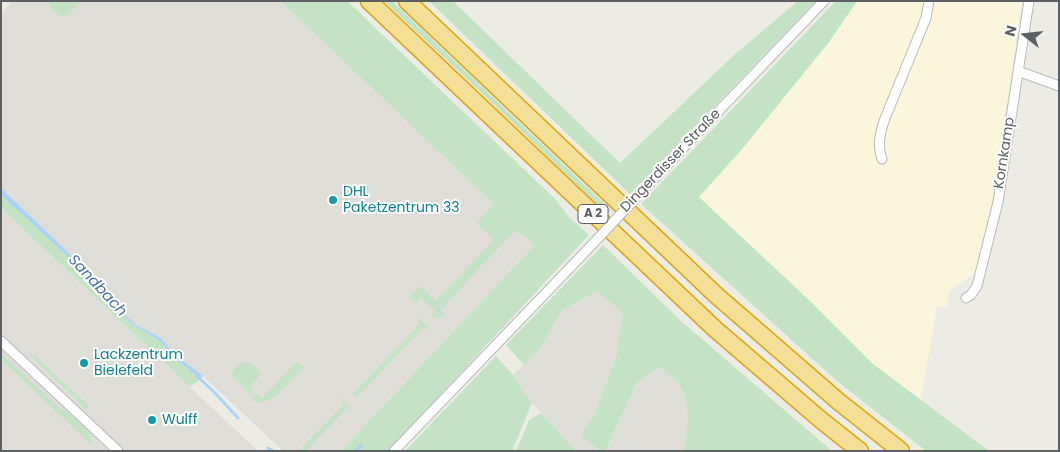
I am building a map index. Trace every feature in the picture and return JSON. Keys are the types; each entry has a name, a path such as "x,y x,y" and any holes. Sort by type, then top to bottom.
{"highway":[{"name":"A 2","path":"369,1 709,323 814,414 860,451"},
{"name":"A 2","path":"407,1 716,295 808,376 900,451"}],"street":[{"name":"Dingerdisser Straße","path":"394,451 824,1"},
{"path":"882,159 878,144 884,121 926,18 929,1"},
{"name":"Kornkamp","path":"966,298 977,286 996,211 1029,1"},
{"path":"1018,71 1059,86"},
{"path":"1,341 118,451"}],"shaded area":[{"path":"13,1 294,1 535,245 341,451 283,451 203,376 174,354 161,338 136,325 99,291 78,262 1,188 1,13"},
{"path":"857,1 1022,1 991,209 975,273 950,290 946,307 937,306 921,400 873,364 699,197 743,148 829,42"},
{"path":"1,208 190,387 258,451 1,451"},
{"path":"597,291 623,313 616,358 593,417 582,435 600,451 576,451 525,395 513,375 540,349 561,311"},
{"path":"660,367 673,376 684,392 689,411 689,424 684,451 605,451 636,384"}],"green space":[{"path":"50,1 81,1 69,14 62,16 52,11"},
{"path":"281,1 347,1 555,199 570,218 589,235 388,451 341,451 535,245 523,234 521,235 515,230 440,310 445,315 442,317 437,319 431,317 435,311 421,298 416,304 409,297 420,286 436,301 494,240 477,223 494,204"},
{"path":"384,1 392,1 611,210 607,214"},
{"path":"429,1 453,1 620,163 733,56 798,1 816,1 630,194"},
{"path":"836,1 857,1 829,42 743,148 699,197 811,302 873,364 989,451 926,451 837,381 641,204"},
{"path":"1,195 76,264 98,292 135,326 159,340 172,355 200,379 190,387 1,208"},
{"path":"603,245 681,321 832,451 684,451 688,426 687,404 679,384 660,367 636,384 605,451 600,451 581,435 593,417 616,358 623,313 597,291 561,311 540,349 524,365 506,345"},
{"path":"415,317 430,331 424,327 356,398 352,395 420,324"},
{"path":"1,354 60,409 64,409 92,435 91,439 93,442 91,444 1,360"},
{"path":"34,355 89,406 86,409 32,357"},
{"path":"496,356 513,375 532,403 512,451 405,451"},
{"path":"298,361 304,367 279,393 267,401 258,402 251,399 256,393 262,398"},
{"path":"245,362 251,363 262,373 249,387 253,390 250,394 232,376 236,367"},
{"path":"339,398 354,411 348,407 306,451 299,451 344,404"},
{"path":"541,413 576,451 516,451 529,420"}],"water":[{"path":"1,188 78,262 99,291 136,325 161,338 174,354 203,376 200,379 172,355 159,340 135,326 98,292 76,264 2,196"}],"waterway":[{"name":"Sandbach","path":"197,376 238,418"},
{"name":"Sandbach","path":"355,451 362,445"},
{"name":"Sandbach","path":"268,448 273,451"}],"place":[{"name":"DHL Paketzentrum 33","path":"333,200"},
{"name":"Lackzentrum Bielefeld","path":"84,363"},
{"name":"Wulff","path":"152,420"}]}
